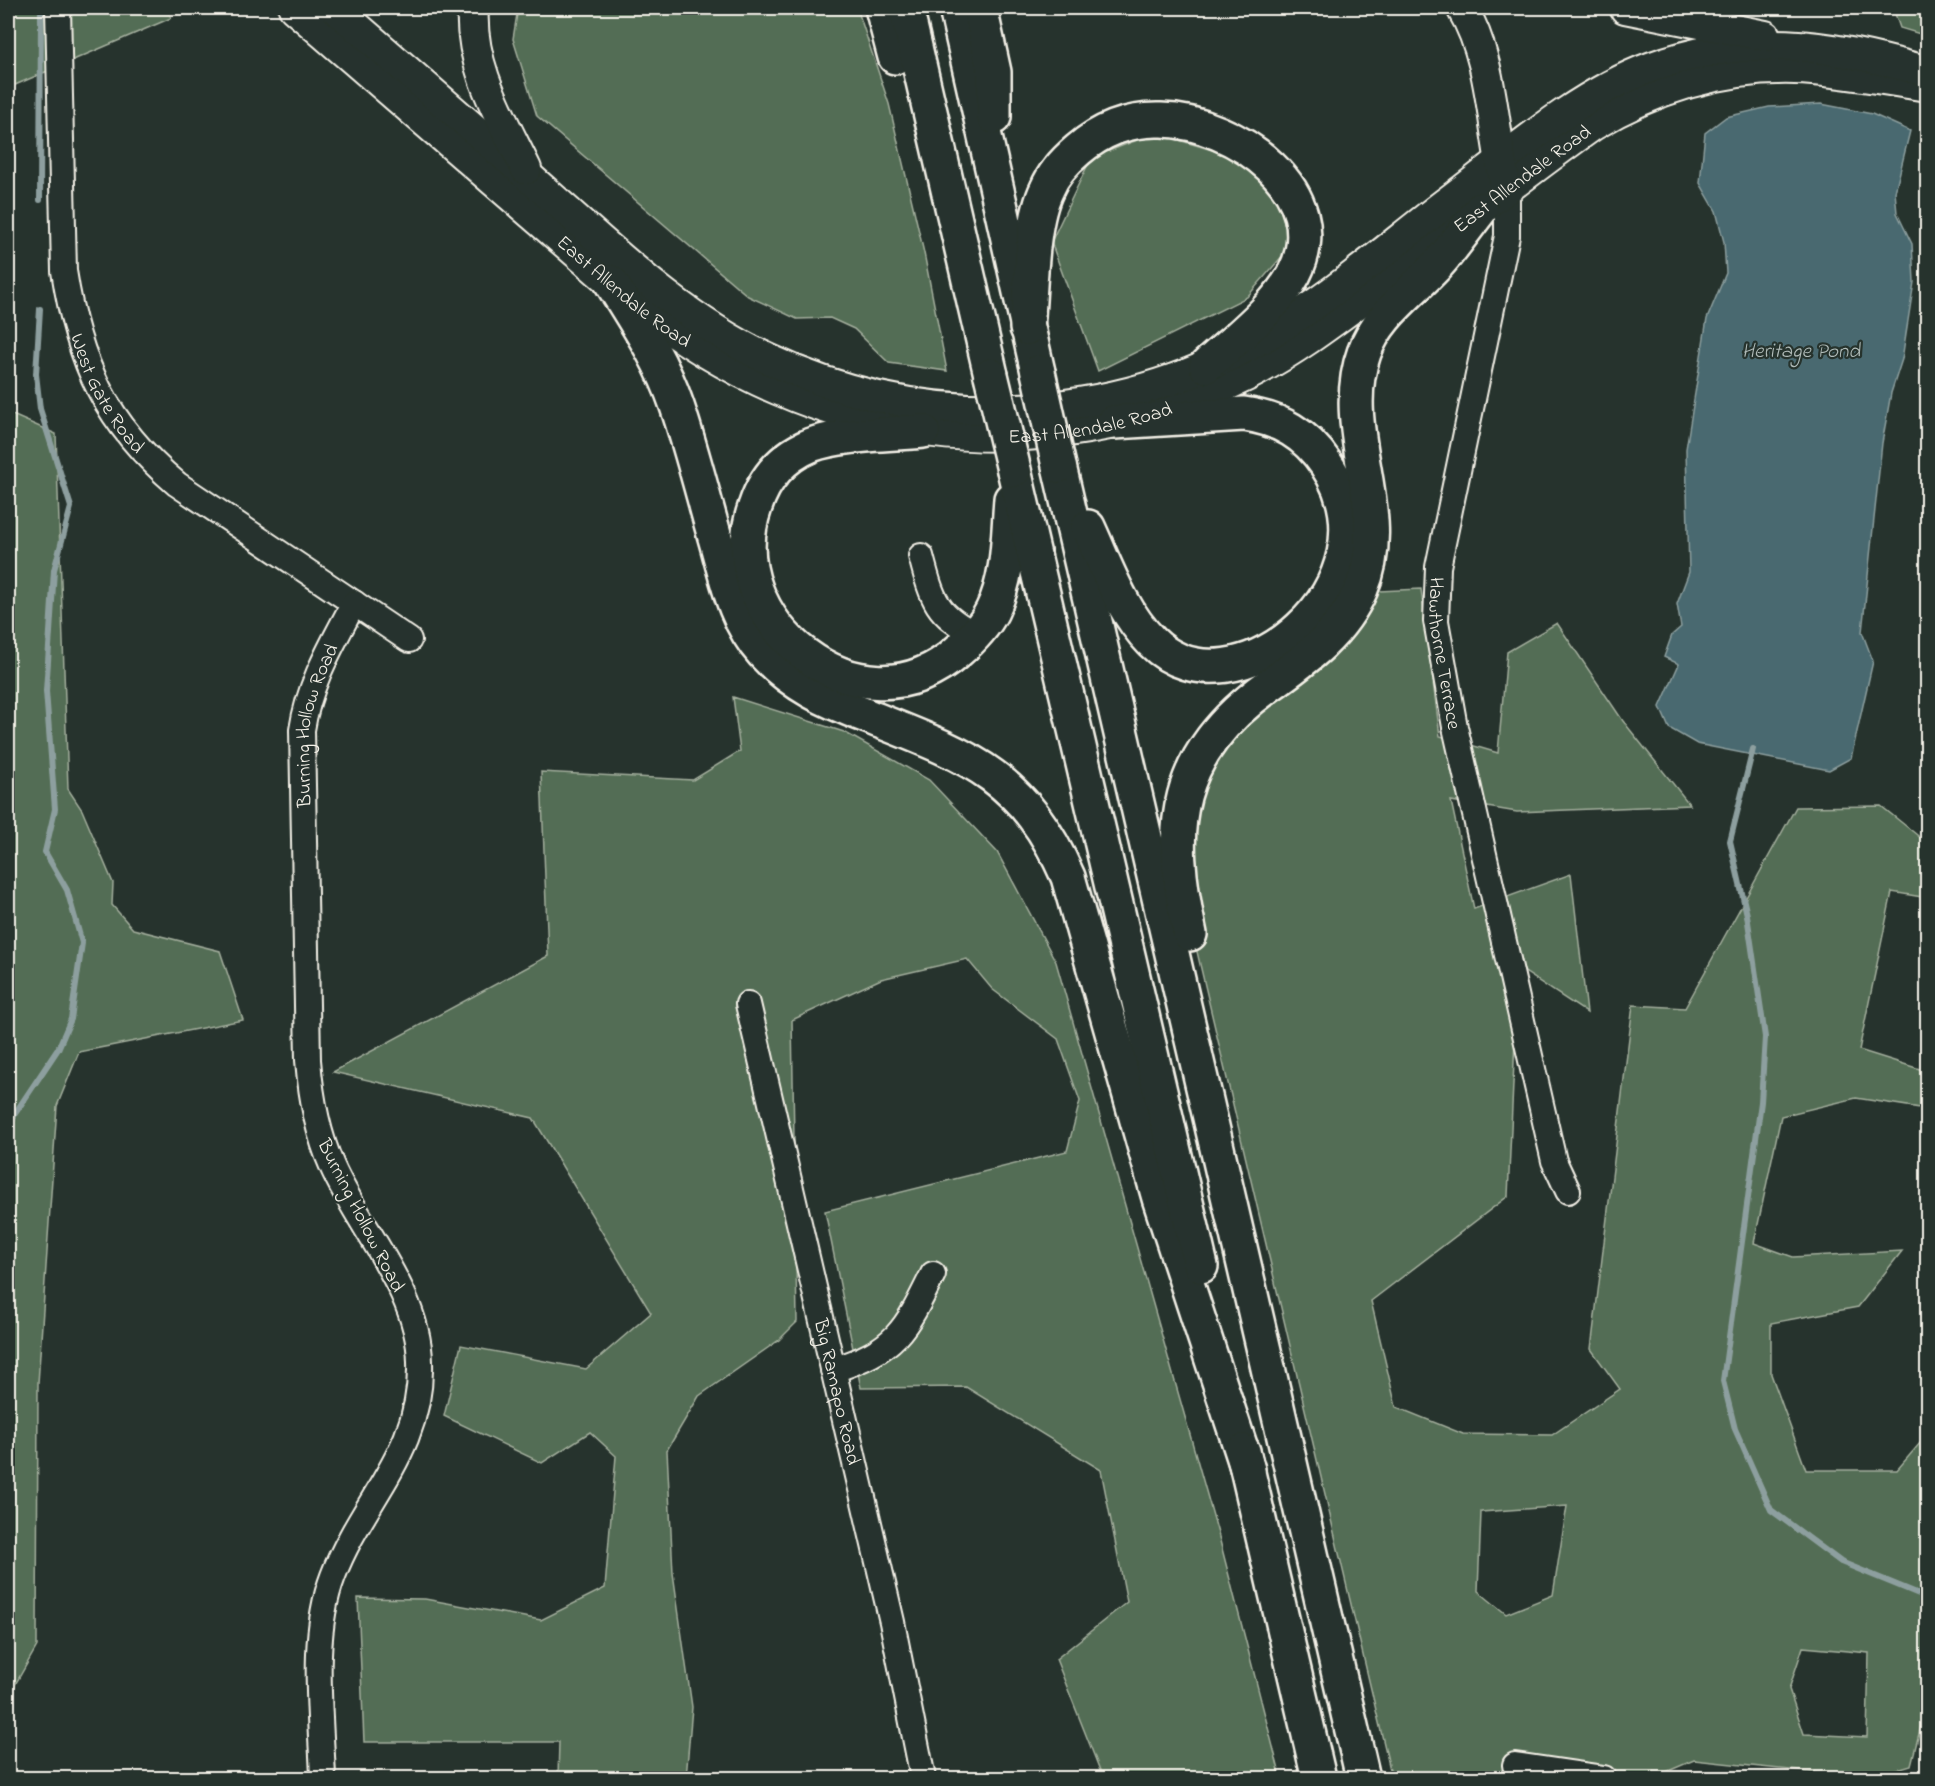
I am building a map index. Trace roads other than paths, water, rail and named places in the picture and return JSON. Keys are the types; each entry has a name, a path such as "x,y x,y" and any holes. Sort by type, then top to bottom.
{"highway":[{"path":"882,8 908,111 960,236"},
{"path":"906,8 1141,1003 1318,1779"},
{"path":"956,8 1204,1097 1363,1779"},
{"path":"980,8 994,72 994,182"},
{"path":"1028,328 1038,219 1047,188 1054,175 1076,151 1106,131 1142,121 1179,121 1218,132 1269,165 1281,177 1296,202 1303,238 1299,262 1287,285 1206,366"},
{"path":"1204,1097 1195,957 1181,894 1176,858 1178,821 1185,787 1202,754 1226,723 1258,694 1319,648 1352,607 1367,573 1373,537 1370,500 1354,411 1356,380 1364,352 1379,323 1437,265 1481,209"},
{"path":"611,282 643,332 669,385 733,600 750,636 761,650 790,678 819,696 952,750 984,768 1026,805 1050,840 1068,877 1159,1198 1248,1470"},
{"path":"1059,466 1129,613 1152,643 1164,652 1198,664 1235,663 1273,648 1306,624 1322,605 1341,568 1348,528 1341,491 1333,474 1309,443 1279,422 1244,414 1114,422"},
{"path":"923,431 826,441 812,445 786,459 766,481 753,512 748,538 750,568 764,605 788,641 812,661 842,676 875,681 923,673 951,658 976,634 992,611 1002,582 1014,470"}],"main road":[{"name":"East Allendale Road","path":"294,8 611,282 692,346 755,381 822,408 923,431 1001,436 1057,431 1114,422 1178,405 1247,376 1338,318 1574,138 1625,106 1691,81 1728,73 1795,69 1928,86"},
{"name":"East Allendale Road","path":"335,8 650,283 707,325 767,358 831,384 927,405 1009,410 1074,404 1140,390 1206,366 1264,337 1293,318 1501,161 1599,93 1649,68 1704,52 1734,47 1803,44 1853,52 1928,71"},
{"path":"473,8 473,39 483,79 531,179"},
{"name":"Hawthorne Terrace","path":"1462,8 1472,28 1482,58 1507,190"},
{"path":"1625,8 1803,44"}],"street":[{"name":"West Gate Road","path":"58,8 64,271 70,310 83,353 98,389 118,423 146,458 177,484 409,640"},
{"name":"Hawthorne Terrace","path":"1507,190 1509,216 1505,246 1438,567 1436,621 1457,738 1518,1010 1554,1161 1568,1191"},
{"path":"921,556 928,584 947,619 976,634"},
{"name":"Burning Hollow Road","path":"323,1779 320,1636 324,1606 340,1558 404,1446 415,1417 420,1386 416,1331 408,1304 332,1167 319,1132 311,1097 308,1060 302,730 306,704 316,676 354,603"},
{"name":"Big Ramapo Road","path":"748,1004 892,1622 923,1779"},
{"path":"833,1370 872,1356 900,1334 913,1316 933,1274"},
{"path":"1515,1765 1604,1779"}],"water":[{"name":"Heritage Pond","path":"1821,104 1872,114 1910,131 1895,192 1897,213 1912,244 1914,282 1902,359 1891,393 1882,443 1862,632 1873,661 1851,758 1829,770 1697,744 1669,728 1660,707 1679,664 1664,657 1672,635 1681,627 1677,604 1689,572 1686,449 1707,319 1726,273 1724,242 1716,211 1700,183 1705,133 1726,117 1769,107"}],"waterway":[{"path":"40,200 41,8"},
{"path":"8,1137 14,1115 58,1049 71,1019 82,943 67,890 45,852 55,809 46,691 54,570 71,507 40,409 36,374 40,309"},
{"path":"1753,749 1730,841 1747,915 1765,1037 1761,1102 1723,1381 1735,1429 1771,1510 1841,1562 1919,1594 1928,1592"}]}
